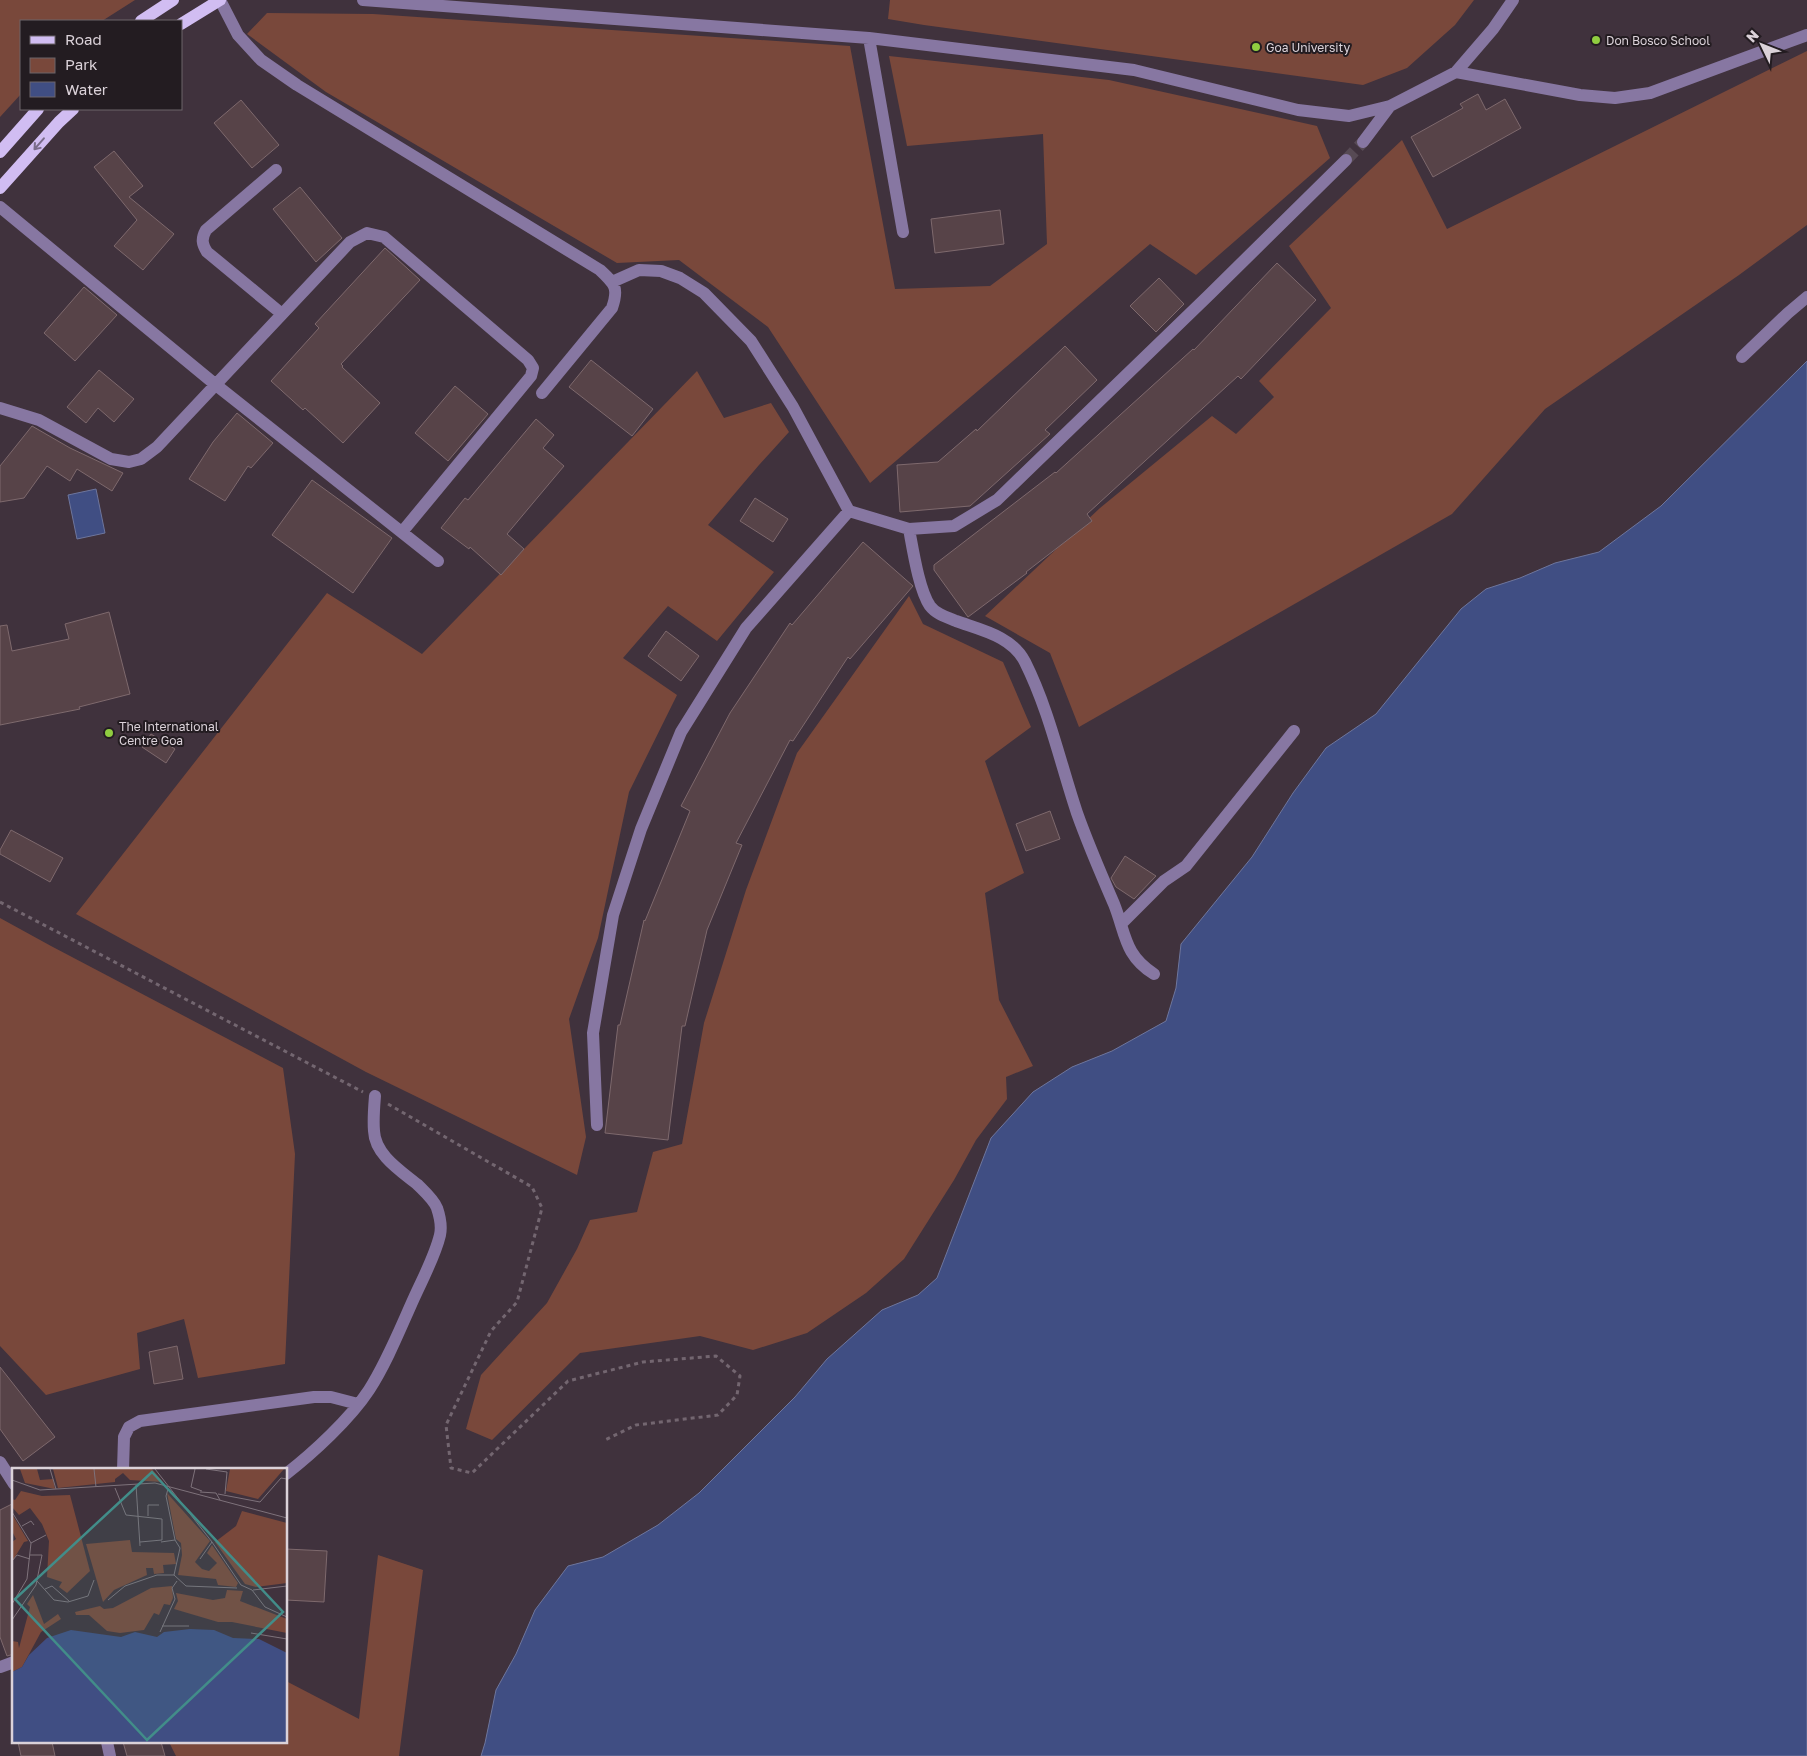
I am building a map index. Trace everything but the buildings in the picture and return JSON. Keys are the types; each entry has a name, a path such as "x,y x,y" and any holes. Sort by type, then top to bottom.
{"main road":[{"path":"143,20 173,0"},
{"path":"182,23 220,0"},
{"path":"0,152 37,110"},
{"path":"0,188 58,122 72,110"}],"street":[{"path":"220,0 238,35 260,60 297,85 600,270 612,282 617,296 612,308 542,393"},
{"path":"363,0 869,38 1134,70 1298,110 1349,116 1390,106 1456,72 1493,29 1513,0"},
{"path":"1456,72 1580,95 1615,98 1650,93 1807,35"},
{"path":"869,38 903,232"},
{"path":"1363,142 1390,106"},
{"path":"612,282 640,270 661,271 680,278 704,293 751,341 793,407 850,511 909,529 954,526 997,500 1346,160"},
{"path":"276,170 206,230 202,238 203,246 207,252 282,314"},
{"path":"0,207 216,385 438,561"},
{"path":"0,408 38,420 111,460 129,462 141,459 157,447 350,242 367,233 384,237 528,360 533,368 532,376 402,532"},
{"path":"1742,357 1807,297"},
{"path":"597,1125 593,1033 613,915 641,829 681,732 746,628 850,511"},
{"path":"909,529 924,595 931,607 942,616 1001,637 1016,649 1024,661 1054,736 1077,813 1121,924 1127,944 1134,957 1144,968 1154,974"},
{"path":"1121,924 1164,881 1186,866 1294,731"},
{"path":"288,1472 307,1458 368,1391 381,1369 430,1263 440,1234 441,1219 436,1206 425,1192 385,1156 376,1143 374,1132 374,1096"},
{"path":"123,1468 124,1437 129,1427 140,1421 314,1397 331,1397 358,1404"},
{"path":"0,1462 12,1481"}],"green space":[{"path":"0,0 135,0 104,20 20,20 20,95 0,117"},
{"name":"Goa University","path":"890,0 1474,0 1455,25 1407,68 1363,85 888,19"},
{"path":"267,13 373,14 850,46 895,289 990,286 1047,244 1043,134 907,146 889,56 1109,80 1317,126 1330,158 1196,275 1150,244 870,483 768,327 679,260 617,263 326,92 247,34"},
{"path":"1807,51 1807,225 1739,275 1545,409 1452,514 1079,727 1050,653 985,616 1100,508 1212,416 1236,434 1274,397 1259,381 1331,308 1289,246 1402,140 1447,229"},
{"path":"697,371 724,418 771,403 789,432 708,525 774,572 717,641 668,606 623,658 677,695 629,792 598,938 569,1019 586,1137 577,1175 366,1072 76,914 327,593 422,654"},
{"path":"909,596 923,624 1003,662 1031,727 985,761 1024,873 985,893 999,1000 1033,1066 1006,1077 1007,1099 976,1140 954,1180 904,1259 866,1293 807,1333 753,1350 700,1336 580,1353 492,1440 466,1429 481,1375 547,1303 577,1249 590,1220 637,1212 653,1152 682,1144 704,1023 746,890 797,753"},
{"path":"0,918 283,1068 295,1154 285,1364 198,1378 184,1319 137,1333 140,1369 46,1395 0,1346"},
{"path":"378,1555 423,1570 399,1756 176,1756 170,1744 288,1744 288,1682 359,1719"}],"water":[{"path":"1807,361 1807,1756 481,1756 496,1690 516,1654 535,1610 568,1566 603,1557 658,1525 699,1493 795,1397 827,1359 882,1310 918,1295 937,1278 991,1138 1033,1092 1072,1067 1112,1051 1166,1021 1176,988 1181,944 1252,857 1293,793 1326,748 1376,714 1461,609 1486,589 1520,578 1555,563 1599,552 1661,506"},
{"path":"96,489 105,533 77,539 68,495"}],"tunnel":[{"path":"1346,160 1363,142"}],"place":[{"name":"Don Bosco School","path":"1596,40"},
{"name":"Goa University","path":"1256,47"},
{"name":"The International Centre Goa","path":"109,733"}]}
